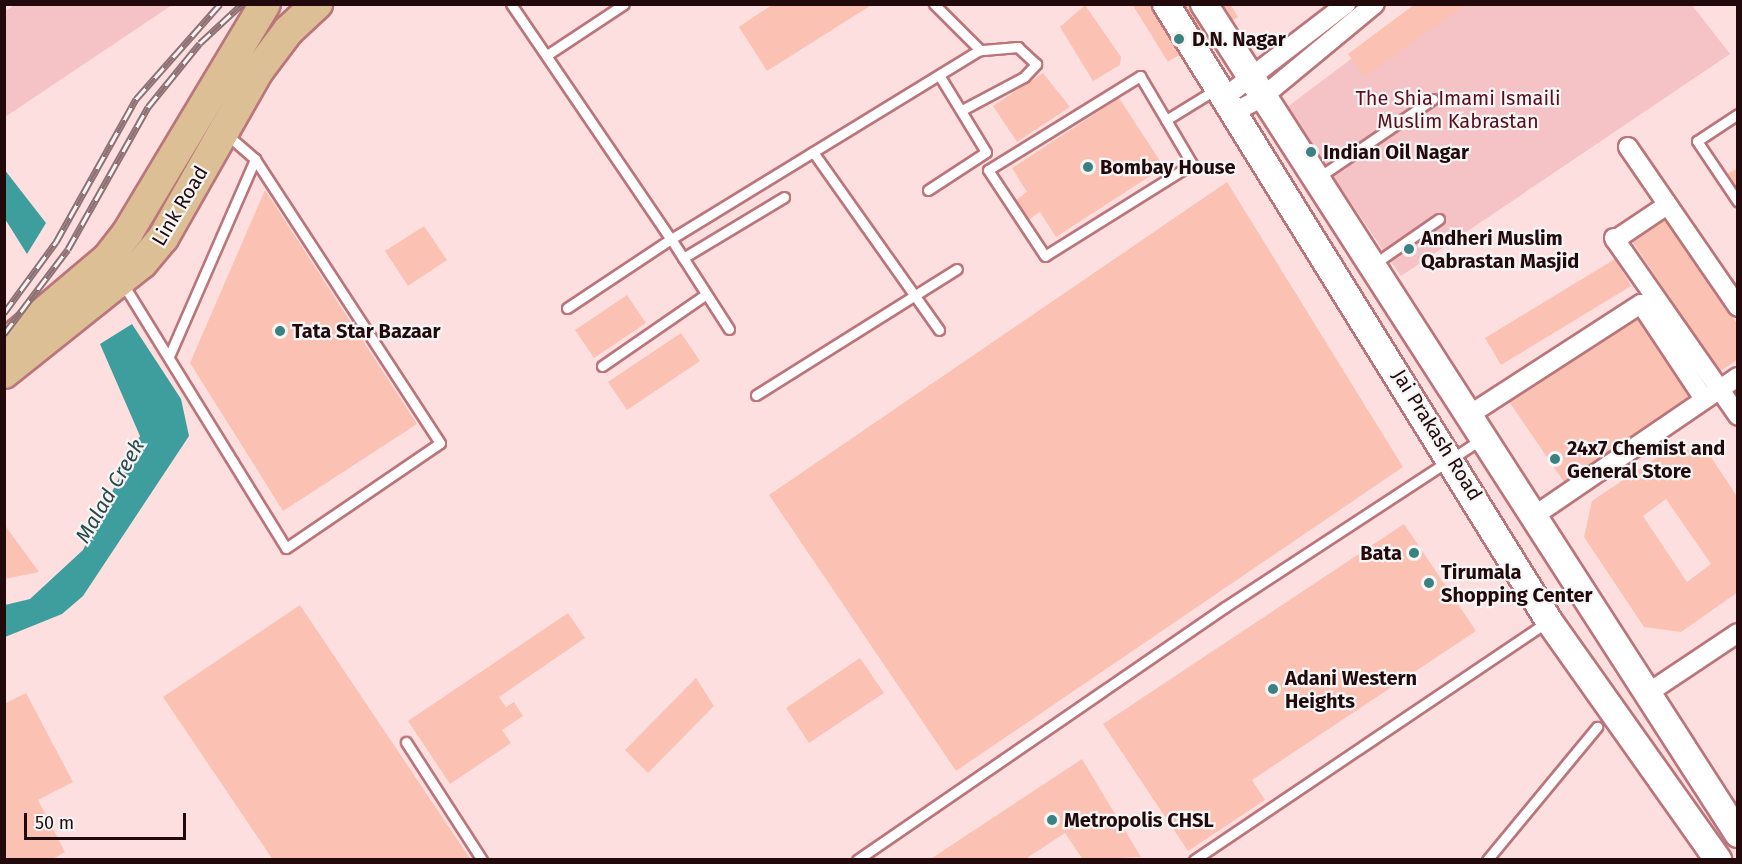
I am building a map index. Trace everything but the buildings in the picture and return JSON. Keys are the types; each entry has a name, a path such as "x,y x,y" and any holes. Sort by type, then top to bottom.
{"main road":[{"name":"Link Road","path":"4,346 108,258 128,232 265,4"},
{"name":"Link Road","path":"4,373 123,284 163,238 258,71 317,4"},
{"name":"Jai Prakash Road","path":"1166,4 1452,459 1549,621 1717,859"},
{"name":"Jai Prakash Road","path":"1204,4 1255,90 1319,177 1374,264 1480,441 1648,693 1737,833"}],"street":[{"path":"1299,55 1346,4"},
{"path":"1226,98 1255,90 1299,55 1375,4"},
{"path":"1628,147 1737,307"},
{"path":"1667,205 1617,238 1712,369"},
{"path":"1466,417 1641,304 1711,394 1737,416"},
{"path":"1674,319 1711,394"},
{"path":"1532,518 1737,377"},
{"path":"1648,693 1737,633"}],"lane":[{"path":"511,4 671,239 729,329"},
{"path":"547,55 624,4"},
{"path":"934,4 980,50"},
{"path":"567,308 671,239 980,50 1017,47 1036,64 1024,77 962,110"},
{"path":"928,190 986,152 939,75"},
{"path":"1140,76 1166,120 1192,164 1045,256 988,170 1140,76"},
{"path":"1166,120 1226,98"},
{"path":"1319,177 1433,99"},
{"path":"1737,114 1697,141 1737,202"},
{"path":"123,284 170,354 286,548 440,443 255,159 223,132"},
{"path":"813,152 939,330"},
{"path":"170,354 255,159"},
{"path":"682,258 784,197"},
{"path":"1374,264 1439,219"},
{"path":"756,395 957,269"},
{"path":"602,366 705,295"},
{"path":"857,860 1480,441"},
{"path":"1194,860 1549,621"},
{"path":"1487,860 1597,727"},
{"path":"406,742 482,860"}],"green space":[{"path":"15,5 172,5 5,117 5,11"},
{"name":"The Shia Imami Ismaili Muslim Kabrastan","path":"1423,5 1692,5 1730,54 1401,276 1286,108"}],"water":[{"path":"4,169 46,223 27,254 5,219"},
{"path":"132,324 181,399 189,436 83,596 62,614 5,637 5,605 30,599 83,550 140,436 100,344"}],"railway":[{"path":"4,313 56,242 136,99 220,4"},
{"path":"4,334 68,249 148,107 200,43 242,4"}],"place":[{"name":"D.N. Nagar","path":"1179,39"},
{"name":"Indian Oil Nagar","path":"1311,152"},
{"name":"Bombay House","path":"1088,167"},
{"name":"Andheri Muslim Qabrastan Masjid","path":"1409,249"},
{"name":"Tata Star Bazaar","path":"280,331"},
{"name":"24x7 Chemist and General Store","path":"1555,459"},
{"name":"Bata","path":"1414,553"},
{"name":"Tirumala Shopping Center","path":"1429,583"},
{"name":"Adani Western Heights","path":"1273,689"},
{"name":"Metropolis CHSL","path":"1052,820"}],"water label":[{"name":"Malad Creek","path":"110,491"}]}
